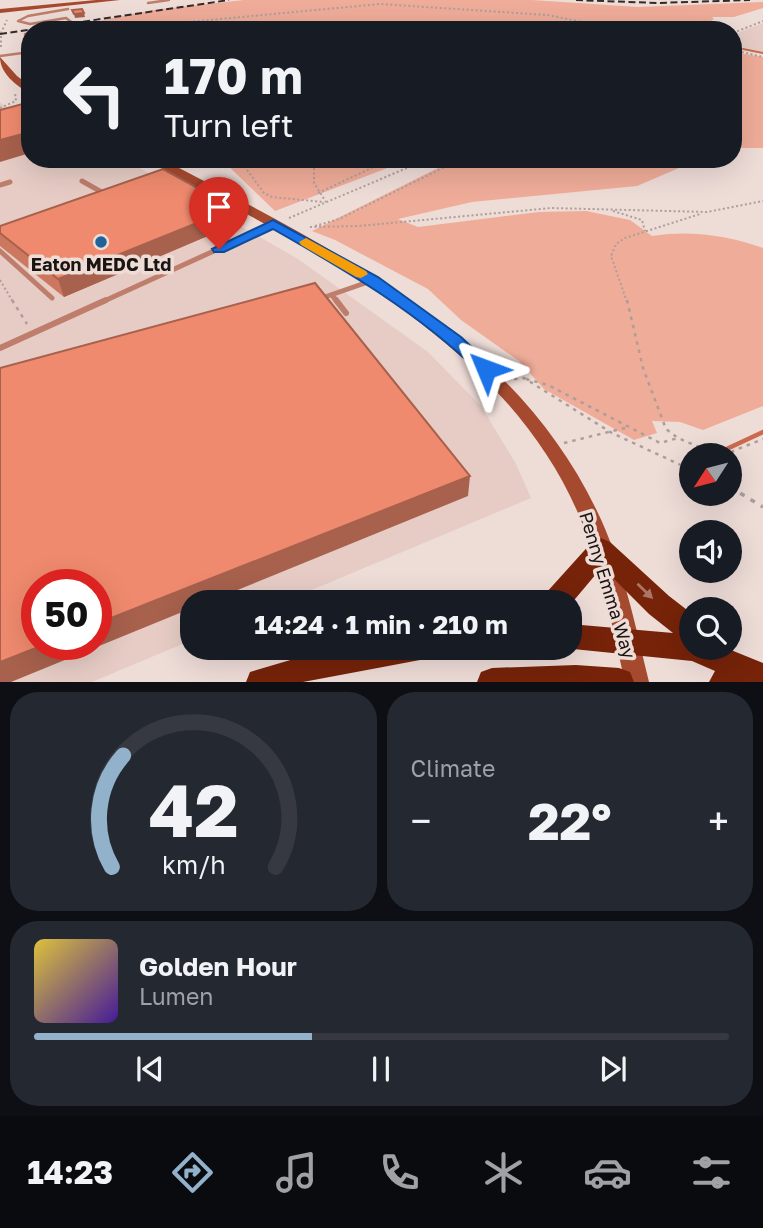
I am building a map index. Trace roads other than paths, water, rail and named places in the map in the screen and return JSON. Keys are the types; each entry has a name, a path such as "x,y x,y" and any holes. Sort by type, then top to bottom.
{"highway":[{"path":"566,590 601,549 679,621"},
{"path":"582,638 693,648 759,676"},
{"path":"261,682 343,660"},
{"path":"734,660 759,676"},
{"path":"724,682 759,676"},
{"path":"492,682 576,679 619,682"}],"main road":[{"path":"4,15 55,12 117,0"},
{"path":"4,15 55,12"},
{"path":"0,57 9,74 21,83"},
{"name":"Penny Emma Way","path":"170,168 373,280 456,340 501,384 551,448 578,492 601,549 637,682"}],"lane":[{"path":"148,3 169,0"},
{"path":"35,21 55,12"},
{"path":"26,21 55,12 72,21"},
{"path":"0,57 21,54"},
{"path":"82,181 116,201"},
{"path":"0,185 10,182"},
{"path":"0,348 273,224"},
{"path":"0,251 52,298"},
{"path":"308,301 373,280"},
{"path":"332,295 346,313"}],"waterway":[{"path":"743,49 763,53"},
{"path":"739,443 763,432"}],"railway":[{"path":"88,21 229,0"},
{"path":"576,0 658,3 750,0"},
{"path":"0,34 21,31"}],"place":[{"name":"Eaton MEDC Ltd","path":"101,242"}]}
